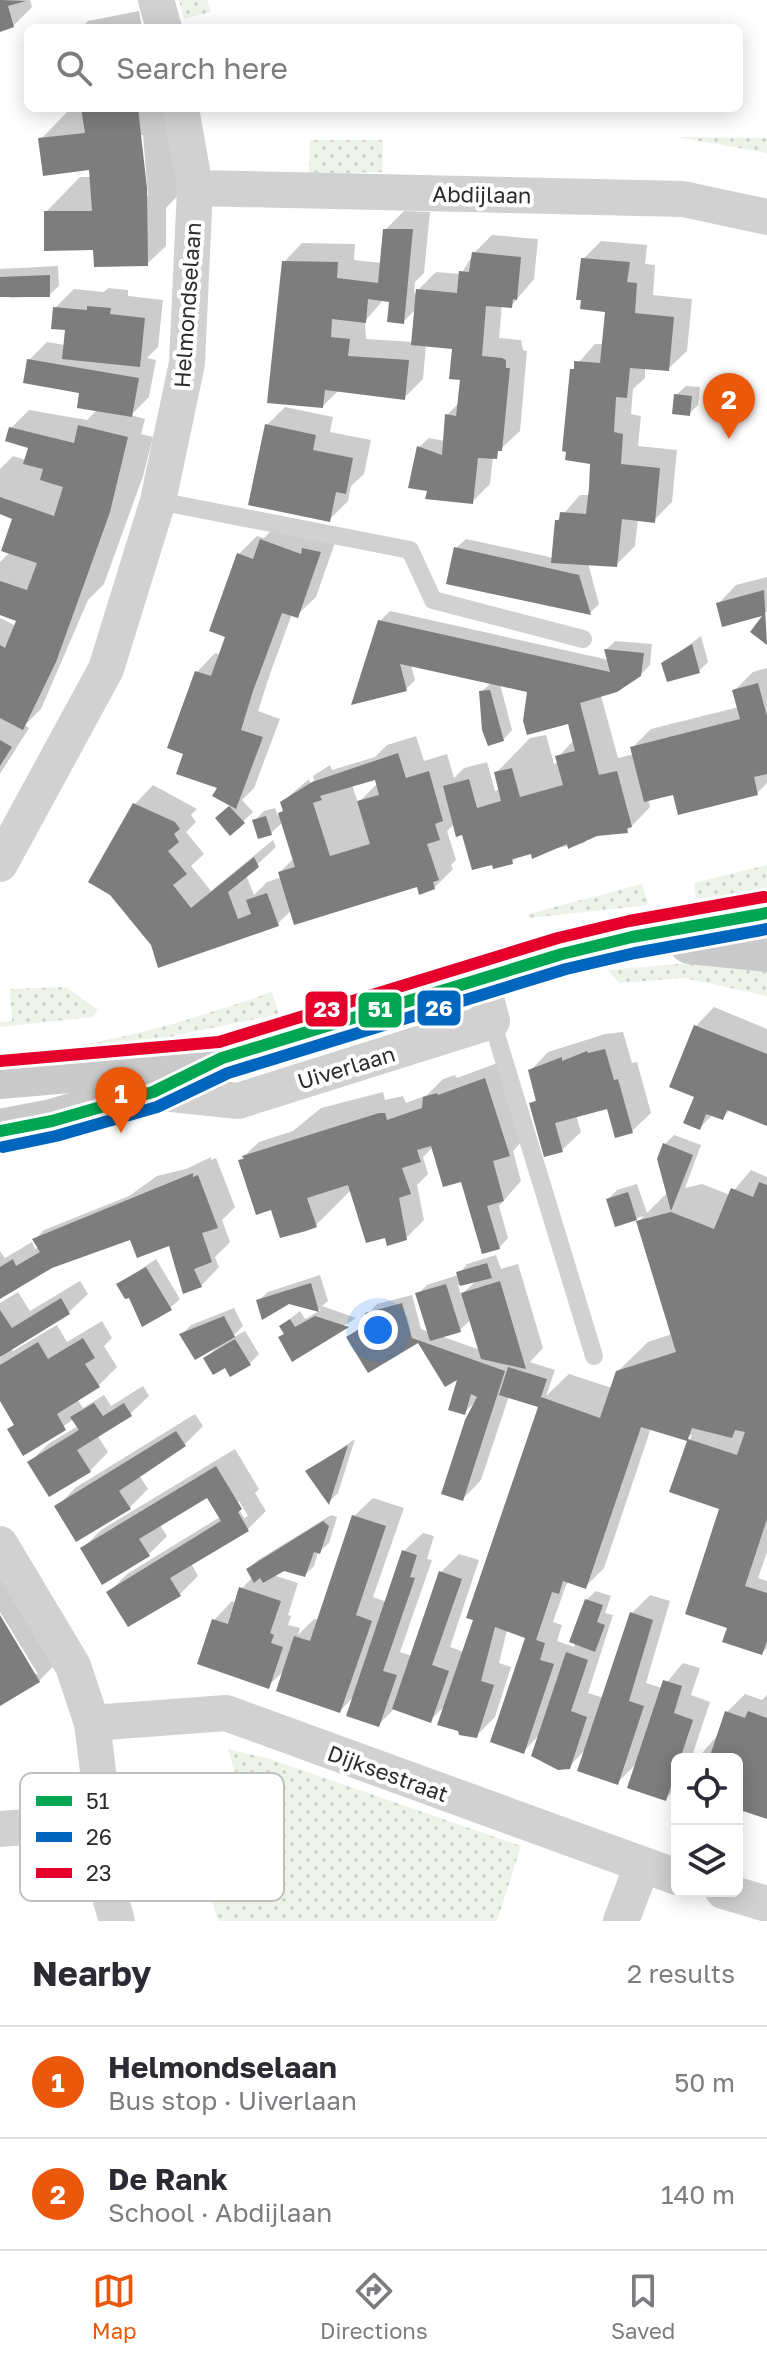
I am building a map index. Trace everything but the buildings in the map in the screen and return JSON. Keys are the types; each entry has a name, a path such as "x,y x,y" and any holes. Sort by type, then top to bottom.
{"main road":[{"name":"Uiverlaan","path":"0,1131 52,1121 153,1092 222,1058 481,979 632,937 767,913"},
{"name":"Uiverlaan","path":"632,937 767,950"},
{"name":"Uiverlaan","path":"0,1077 222,1058"}],"street":[{"path":"156,0 163,24"},
{"name":"Helmondselaan","path":"0,864 106,669 158,501 187,363 195,188 182,112"},
{"name":"Abdijlaan","path":"195,188 683,199 767,217"},
{"path":"481,979 492,1021"},
{"name":"Uiverlaan","path":"153,1092 238,1101 492,1021"},
{"path":"0,1544 73,1666 92,1723 98,1773"},
{"name":"Dijksestraat","path":"92,1723 226,1713 671,1875"},
{"path":"0,1829 20,1827"},
{"path":"621,1921 642,1866"},
{"path":"743,1897 767,1904"},
{"path":"111,1901 117,1921"}],"lane":[{"path":"158,501 410,550 433,600 583,639"},
{"path":"492,1021 594,1356"}],"shaded area":[{"path":"179,0 207,0 211,12 184,19"},
{"path":"677,137 767,138 767,153"},
{"path":"310,140 383,140 382,172 309,174"},
{"path":"767,865 767,895 696,898 694,883"},
{"path":"642,884 649,905 529,918 528,914"},
{"path":"690,963 767,968 767,996 684,978 619,983 608,970"},
{"path":"66,987 98,1010 93,1017 0,1027 0,1022 12,1021 10,989"},
{"path":"272,992 279,1014 126,1046 0,1061 0,1055 70,1047 138,1033"},
{"path":"228,1749 270,1759 521,1846 497,1921 218,1921 212,1901 284,1901 284,1773 235,1773"}],"transit line":[{"name":"23","path":"0,1061 219,1042 558,938 629,921 764,897"},
{"name":"51","path":"0,1131 52,1121 153,1092 222,1058 562,954 632,937 767,913"},
{"name":"26","path":"3,1147 56,1136 157,1107 228,1073 566,969 767,929"}],"place":[{"name":"De Rank","path":"729,439"},
{"name":"Helmondselaan","path":"121,1133"}]}
